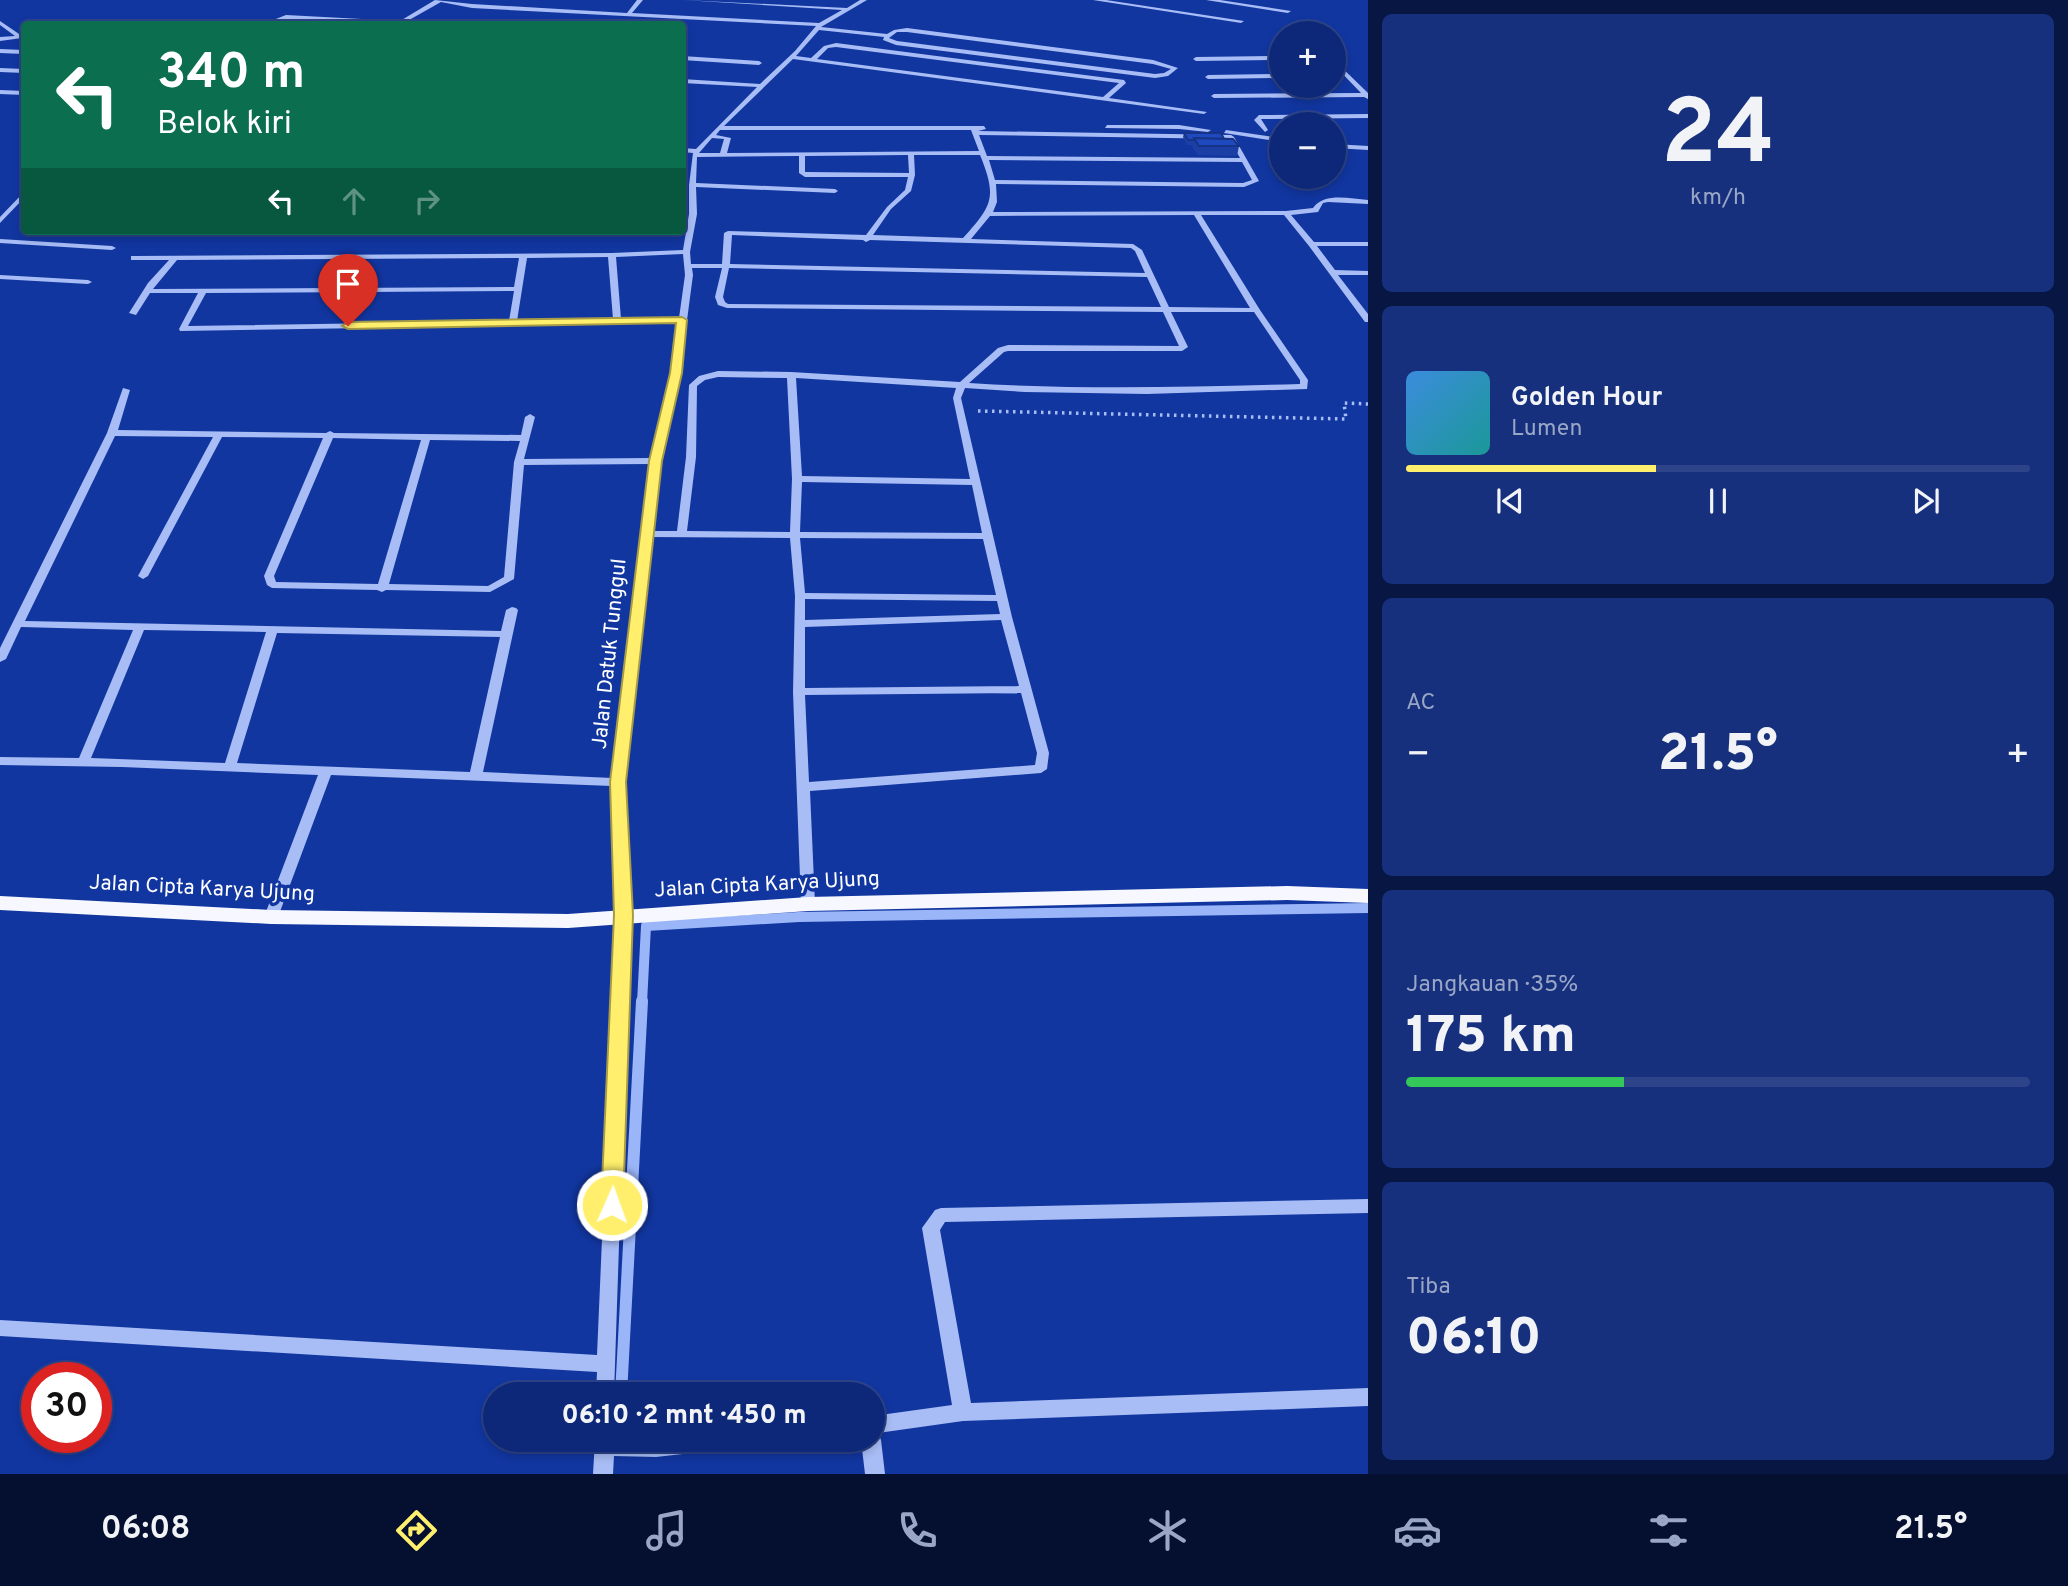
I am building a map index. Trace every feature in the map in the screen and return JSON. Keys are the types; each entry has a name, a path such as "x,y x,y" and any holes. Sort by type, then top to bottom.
{"main road":[{"name":"Jalan Cipta Karya Ujung","path":"0,902 271,917 568,920 808,904 1274,893 1368,896"}],"street":[{"path":"472,6 487,0"},
{"path":"628,15 640,0"},
{"path":"685,0 847,9"},
{"path":"695,153 792,57 818,27 864,0"},
{"path":"1096,0 1241,21"},
{"path":"1209,0 1288,11"},
{"path":"1253,6 1263,0"},
{"path":"405,21 439,1 472,6 818,27 887,36 906,30 1153,62 1175,68 1166,75 1155,76 895,43 887,41 887,36"},
{"path":"606,20 612,15"},
{"path":"275,21 286,17 351,21"},
{"path":"0,39 20,37 2,26"},
{"path":"811,61 826,47 836,45 1124,82 1105,98"},
{"path":"2,52 21,52"},
{"path":"792,57 1204,112"},
{"path":"686,58 759,63"},
{"path":"1196,59 1269,58"},
{"path":"0,70 21,71"},
{"path":"1208,77 1269,76"},
{"path":"1346,76 1367,96"},
{"path":"686,81 763,86"},
{"path":"0,92 21,93"},
{"path":"1214,96 1367,96"},
{"path":"1346,116 1368,116"},
{"path":"1265,130 1257,120 1259,117 1269,117"},
{"path":"975,131 1179,127 1269,138"},
{"path":"718,128 1231,137 1256,181 1244,185 991,182"},
{"path":"965,241 988,214 994,200 975,131"},
{"path":"711,136 728,138 723,155"},
{"path":"1346,147 1368,148"},
{"path":"686,151 723,155 911,154 1245,160"},
{"name":"Jalan Datuk Tunggul","path":"606,1382 624,915 618,782 655,461 676,373 688,266 686,252 694,214 692,185 695,153"},
{"path":"866,240 888,208 908,191 912,175 911,154"},
{"path":"802,155 802,173 805,175 912,175"},
{"path":"692,185 740,186 792,192 835,191"},
{"path":"0,221 21,198"},
{"path":"988,214 1286,213 1315,210 1321,202 1327,200 1368,202"},
{"path":"13,208 21,208"},
{"path":"1286,213 1368,320"},
{"path":"682,534 691,457 693,385 702,378 718,374 791,375 961,386 1147,391 1298,390 1304,387 1304,380 1196,214"},
{"path":"802,787 1041,769 1043,753 1006,617 957,398 961,386 1000,350 1008,348 1179,349 1184,346 1168,311 1138,250 1133,246 866,240 728,233 726,266 719,297 721,303 727,306 1168,311 1256,310"},
{"path":"0,241 112,248"},
{"path":"1312,244 1368,244"},
{"path":"134,258 523,256 686,252"},
{"path":"612,255 617,320"},
{"path":"513,322 523,256"},
{"path":"133,313 147,291 174,259"},
{"path":"688,266 1150,275"},
{"path":"1331,272 1368,273"},
{"path":"0,276 88,282"},
{"path":"147,291 202,293 517,289"},
{"path":"202,293 183,329 682,320"},
{"path":"791,375 797,479 795,537 800,596 799,692 808,904"},
{"path":"0,659 112,433 126,390"},
{"path":"330,434 270,576 272,585 490,589 509,579 520,462 530,417"},
{"path":"112,433 525,438"},
{"path":"143,576 218,436"},
{"path":"382,589 426,437"},
{"path":"520,462 655,461"},
{"path":"797,479 976,482"},
{"path":"646,534 795,537 987,536"},
{"path":"800,596 1003,598"},
{"path":"477,774 512,610"},
{"path":"800,624 1006,617"},
{"path":"19,624 506,634"},
{"path":"84,760 141,626"},
{"path":"230,766 272,629"},
{"path":"799,692 1024,689"},
{"path":"0,761 84,760 326,771 477,774 618,782"},
{"path":"271,917 326,771"},
{"path":"964,1412 931,1228 941,1215 1368,1206"},
{"path":"0,1328 606,1364"},
{"path":"885,1423 964,1412 1368,1397"},
{"path":"603,1474 604,1452"},
{"path":"872,1452 875,1474"}],"path":[{"path":"960,411 1346,419 1344,403 1368,404"}],"building":[{"path":"1184,133 1221,133 1224,139 1188,140"},
{"path":"1194,138 1233,139 1239,146 1199,146"}],"waterway":[{"path":"642,1003 646,926 799,917 1368,908"},
{"path":"622,1382 642,1001"}],"route":[{"path":"348,326 682,320 676,373 655,461 618,782 624,915 612,1205"}]}
